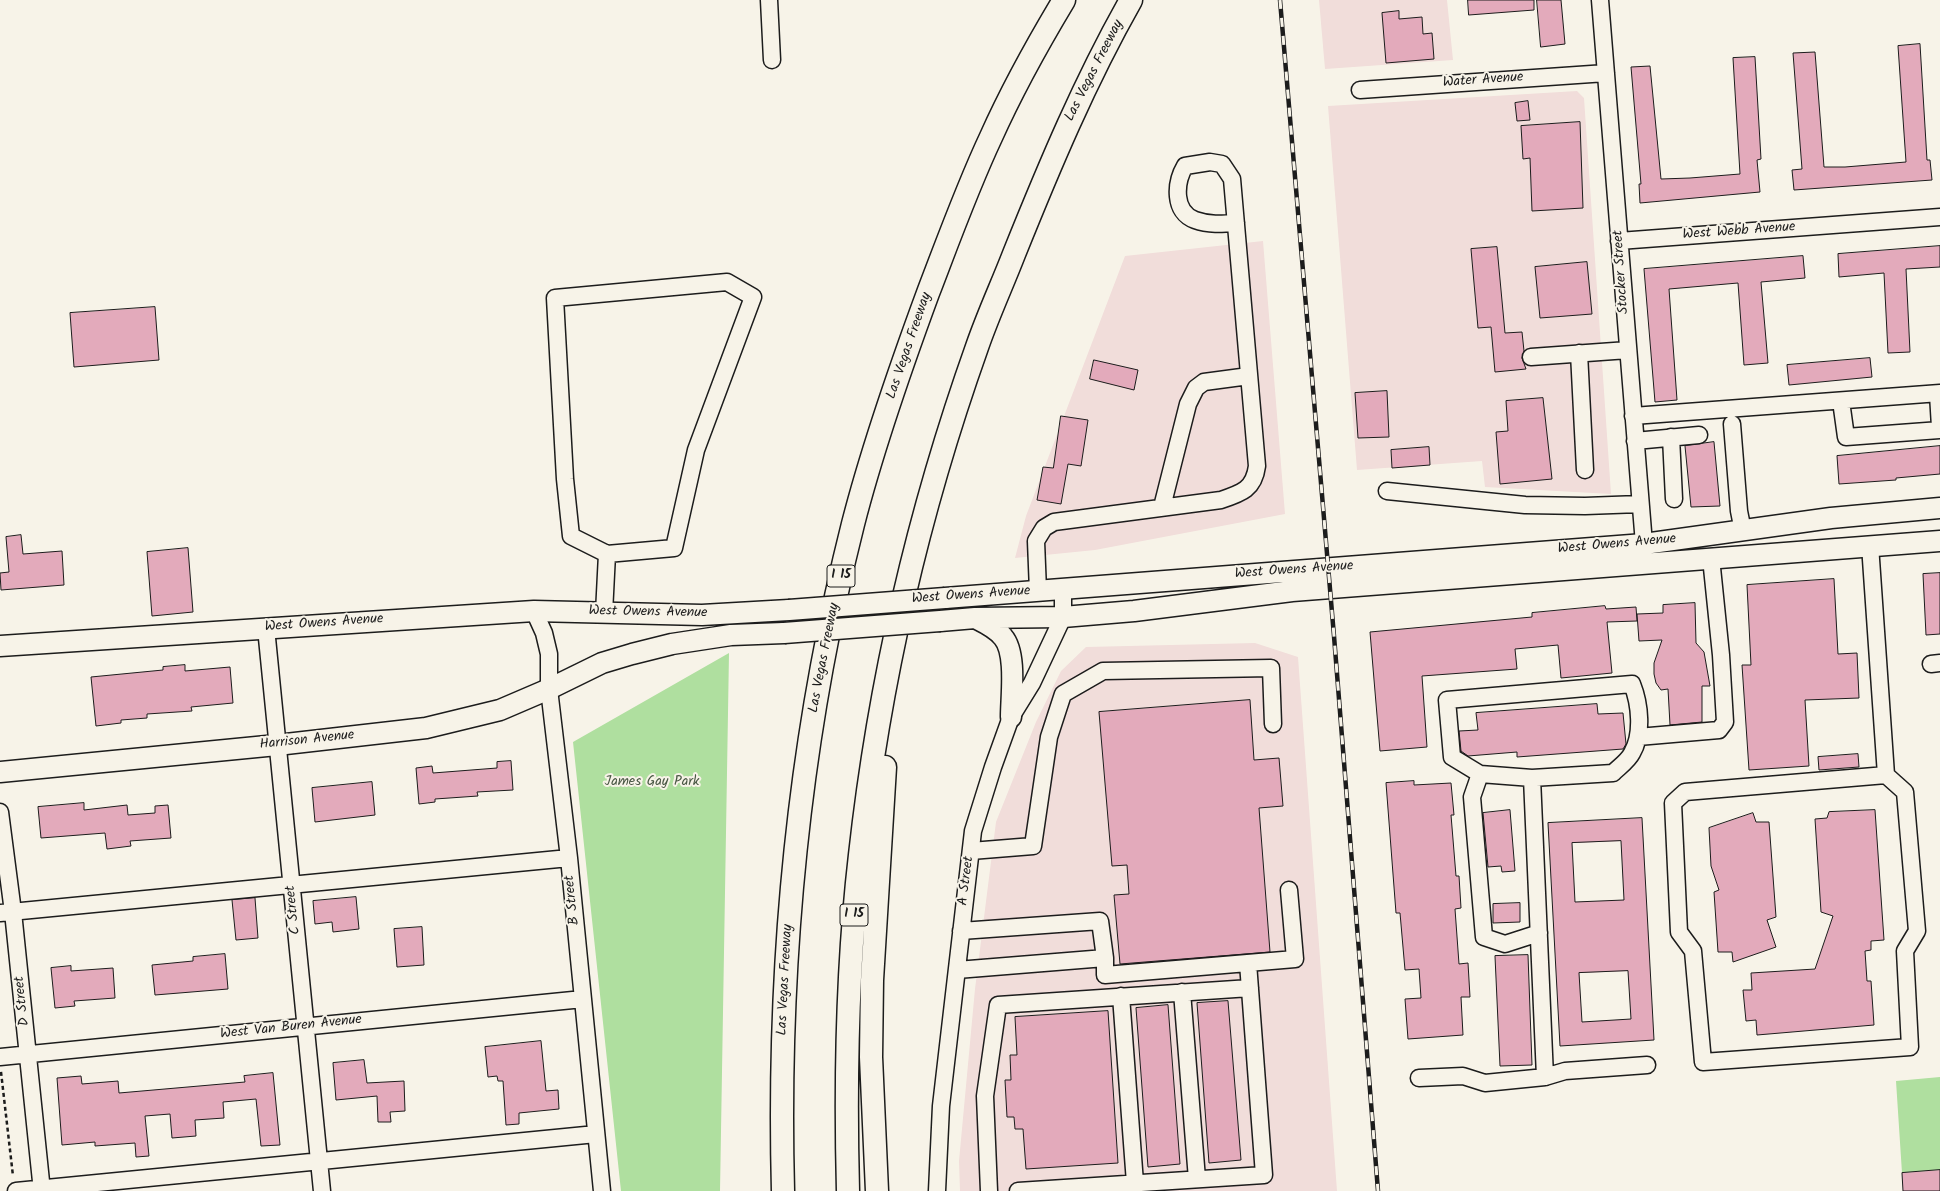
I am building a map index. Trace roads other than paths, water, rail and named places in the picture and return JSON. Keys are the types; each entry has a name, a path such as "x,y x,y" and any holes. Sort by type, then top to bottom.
{"highway":[{"name":"Las Vegas Freeway","path":"783,1191 782,1113 784,1006 795,847 812,729 839,585 854,521 884,423 916,327 947,244 990,138 1032,53 1064,0"},
{"name":"Las Vegas Freeway","path":"848,1191 847,1066 851,951 859,856 867,797 895,641 914,556 934,483 978,345 1054,155 1085,85 1131,0"},
{"path":"877,1191 871,1057 872,980 887,731 895,641"}],"main road":[{"name":"West Owens Avenue","path":"0,646 534,611 702,615 789,610 1644,544 1831,518 1940,508"},
{"path":"1831,518 1833,548"},
{"name":"West Owens Avenue","path":"602,663 672,644 731,635 784,633 974,618 1063,617 1134,611 1292,591 1870,545 1940,541"},
{"path":"974,618 991,626 1004,637 1011,656 1011,717"},
{"name":"Harrison Avenue","path":"0,772 277,745 426,728 500,710 549,690 602,663"}],"street":[{"path":"769,0 772,60"},
{"name":"Stocker Street","path":"1600,0 1644,544"},
{"name":"Water Avenue","path":"1360,90 1606,73"},
{"path":"1038,591 1036,541 1044,528 1054,522 1221,500 1239,494 1256,478 1257,466 1236,223 1232,179 1222,164 1210,162 1185,166 1179,176 1177,196 1181,209 1194,220 1218,225 1236,223"},
{"name":"West Webb Avenue","path":"1619,241 1940,217"},
{"path":"727,282 753,297 696,450 674,548 607,554 571,536 555,298 727,282"},
{"path":"1532,357 1628,350"},
{"path":"1579,353 1585,470"},
{"path":"1162,507 1188,404 1196,388 1204,382 1249,376"},
{"path":"1633,416 1939,393 1940,429 1846,436 1841,401"},
{"path":"1732,424 1739,511 1743,531"},
{"path":"1635,440 1699,435"},
{"path":"1671,437 1674,499"},
{"path":"1387,491 1525,505 1585,506 1640,504"},
{"path":"1870,545 1886,775 1905,792 1917,931 1905,951 1910,1047 1703,1062 1693,951 1679,932 1673,803 1685,792 1886,775"},
{"path":"604,613 607,554"},
{"path":"1638,737 1719,730 1725,722 1721,655 1711,558"},
{"name":"A Street","path":"938,1191 941,1106 973,831 993,767 1011,717 1032,683 1063,617 1063,589"},
{"name":"B Street","path":"534,611 544,633 549,654 549,690 569,858 602,1191"},
{"name":"C Street","path":"266,628 322,1191"},
{"path":"971,851 1033,846 1049,737 1063,694 1103,671 1271,668 1273,724"},
{"path":"1632,684 1637,698 1638,737 1632,754 1613,773 1532,778 1480,774 1452,757 1447,700 1632,684"},
{"path":"1480,774 1472,797 1484,937 1505,944 1539,933"},
{"path":"1532,778 1545,1077"},
{"name":"D Street","path":"0,812 7,913 29,1054 42,1190"},
{"path":"7,913 569,858"},
{"path":"961,931 1100,921 1105,958 1105,975 1295,959 1289,890"},
{"path":"957,970 1105,958"},
{"path":"1018,1191 1264,1175 1248,963"},
{"path":"989,1191 985,1096 998,1005 1250,988"},
{"path":"1182,992 1197,1179"},
{"path":"1121,996 1135,1183"},
{"name":"West Van Buren Avenue","path":"0,1057 583,999"},
{"path":"1419,1078 1463,1076 1485,1083 1545,1077 1565,1071 1647,1065"},
{"path":"15,1187 42,1190 596,1134"}],"railway":[{"path":"1280,0 1334,636 1378,1191"}],"park label":[{"name":"James Gay Park","path":"652,783"}]}
